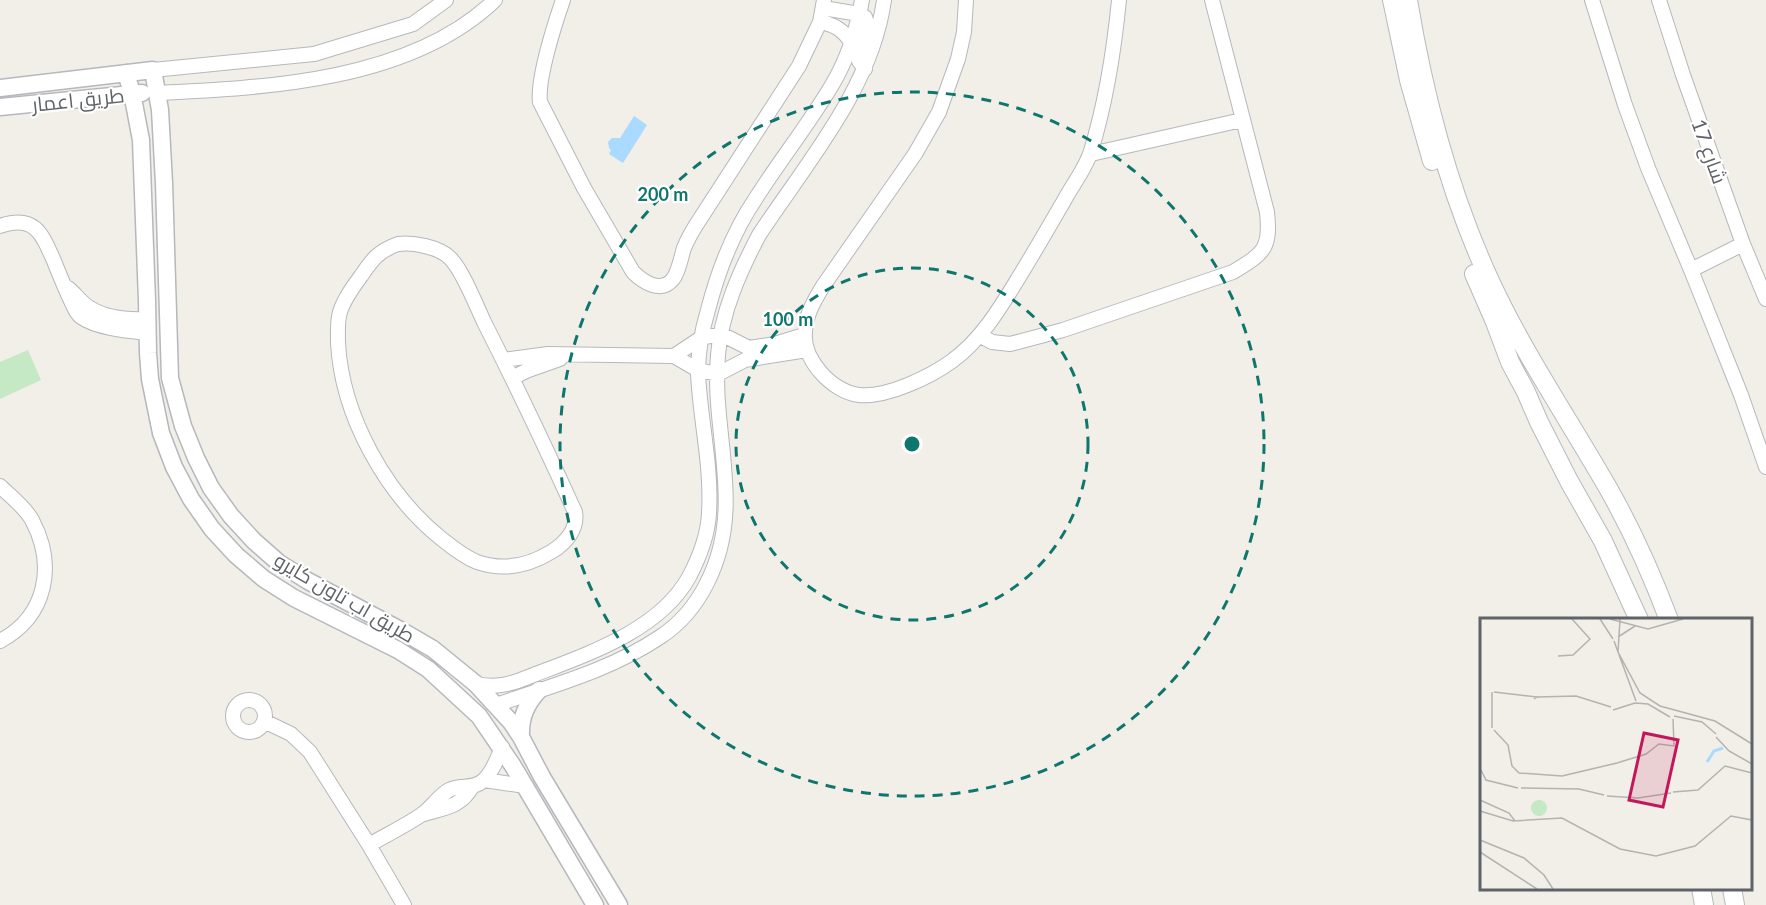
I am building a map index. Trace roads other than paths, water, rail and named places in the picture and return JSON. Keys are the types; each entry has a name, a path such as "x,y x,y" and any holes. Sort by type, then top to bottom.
{"main road":[{"path":"1392,0 1419,120 1444,199 1460,240 1510,362 1569,481 1603,541 1638,618"},
{"path":"1408,0 1420,66 1435,128 1459,205 1491,284 1536,367 1609,489 1644,558 1668,618"},
{"path":"1701,890 1704,905"},
{"path":"1732,890 1735,905"}],"street":[{"path":"153,70 314,54 413,24 446,0"},
{"path":"156,93 216,90 310,79 366,68 399,57 462,27 495,0"},
{"path":"563,0 541,77 538,94 540,102 584,188 633,272 649,285 660,286 664,286 674,278 685,245 700,219 799,66 822,11"},
{"path":"476,684 489,687 509,684 614,642 650,620 670,603 688,579 702,549 709,514 708,473 698,370 701,338 707,312 720,269 737,230 755,199 833,84 851,42 861,0"},
{"path":"428,669 473,697 496,705 634,653 661,637 683,619 701,595 716,567 723,538 727,505 718,355 721,334 732,297 759,235 843,110 865,69 875,43 884,0"},
{"path":"966,0 964,32 958,59 939,112 915,154 823,286 806,320 804,335 807,350 824,377 846,392 860,395 875,394 924,379 951,362 981,336 1041,241 1091,154 1110,74 1119,0"},
{"path":"981,336 992,342 1010,344 1063,330 1233,272 1251,262 1265,248 1269,231 1267,212 1212,0"},
{"path":"1592,0 1604,42 1648,168 1741,395 1766,467"},
{"name":"شارع 17","path":"1659,0 1743,244 1766,299"},
{"path":"822,11 867,20 858,57 865,69"},
{"path":"822,11 830,24 846,34 851,42"},
{"name":"طريق اعمار","path":"0,88 153,70"},
{"name":"طريق اب تاون كايرو","path":"153,70 160,110 170,378 183,426 211,488 231,516 279,563 433,649 476,684 521,737 542,777 619,905"},
{"name":"طريق اب تاون كايرو","path":"126,73 141,140 150,379 161,433 174,467 191,499 212,529 236,555 264,579 294,598 398,650 428,669 479,716 525,786 595,905"},
{"name":"طريق اعمار","path":"0,107 132,93 156,93"},
{"path":"1091,154 1242,120"},
{"path":"144,221 154,221 165,216"},
{"path":"0,226 22,222 32,225 43,235 64,285 90,308 100,313 148,326"},
{"path":"405,244 438,251 450,258 460,274 503,360 577,520 567,540 555,549 540,558 517,566 501,567 477,562 459,553 432,531 405,504 381,470 366,443 342,376 338,328 340,312 347,297 378,254 405,244"},
{"path":"1691,270 1743,244"},
{"path":"147,301 157,298 167,301"},
{"path":"674,356 701,338 721,334 749,348 775,344 804,335"},
{"path":"503,360 548,354 674,356 698,370 718,374 745,360 807,350"},
{"path":"148,353 158,356 168,353"},
{"path":"512,378 553,361 579,354"},
{"path":"0,486 31,518 39,536 46,564 44,586 39,604 24,623 0,641"},
{"path":"521,737 520,728 524,711 539,690"},
{"path":"264,721 291,734 310,752 404,905"},
{"path":"369,845 422,814 452,807 464,799 494,764 501,747"},
{"path":"478,784 525,786 538,790 542,788 542,777"}],"water":[{"path":"634,116 647,125 623,163 609,154 611,150 608,142 612,138 620,138"}]}
